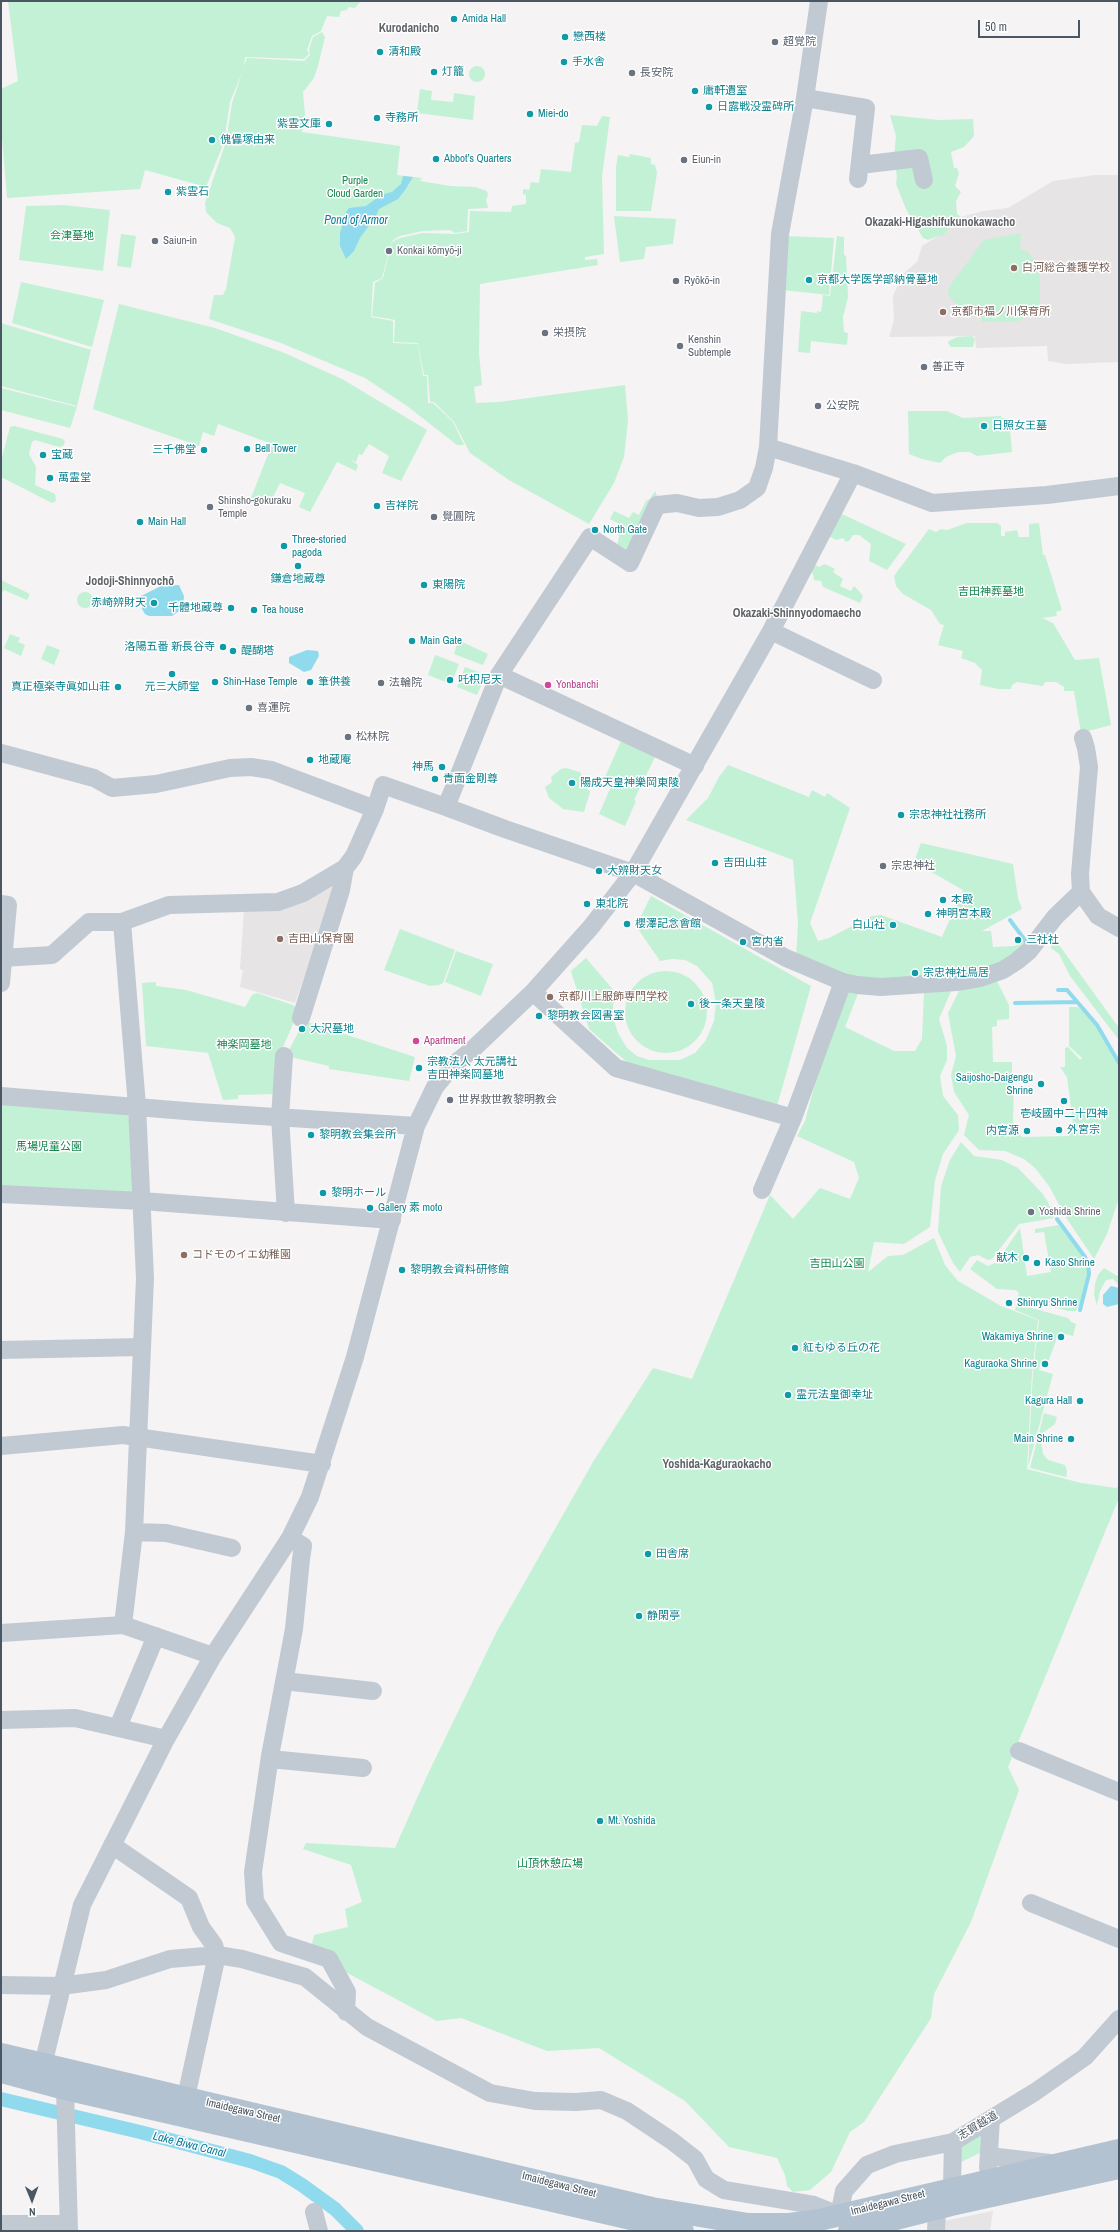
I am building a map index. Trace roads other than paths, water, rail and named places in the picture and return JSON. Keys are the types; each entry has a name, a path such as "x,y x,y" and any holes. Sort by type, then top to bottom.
{"main road":[{"name":"Imaidegawa Street","path":"1,2054 41,2073 66,2097 185,2106 683,2231"},
{"name":"Imaidegawa Street","path":"1,2072 41,2073"},
{"name":"Imaidegawa Street","path":"844,2223 952,2187 1119,2150"},
{"name":"Imaidegawa Street","path":"640,2220 727,2222 763,2225 844,2223 937,2209 1119,2168"}],"street":[{"path":"446,807 500,675 590,537 630,563 657,506 677,503 699,508 718,507 740,500 757,488 764,468 768,447 780,234 804,98 819,1"},
{"path":"804,98 866,108 859,172 919,158 924,180"},
{"path":"768,447 853,473 932,503 1046,495 1119,486"},
{"path":"41,2073 61,1986 82,1906 166,1739 213,1656 290,1538 310,1497 322,1464 355,1356 416,1126 435,1087 445,1074 533,992 591,927 633,873 771,631 853,473"},
{"path":"771,631 873,680"},
{"path":"500,675 695,766"},
{"path":"1083,738 1089,767 1080,874 1081,892 1098,916 1119,928"},
{"path":"1,753 94,778 112,788 156,784 230,768 250,767 271,770 374,809"},
{"path":"2,958 52,955 88,922 122,922 169,905 278,902 303,893 345,868 354,856 383,785 633,873 786,958 843,982 881,987 956,982 980,978 1003,970 1018,962 1029,951 1055,917 1081,892"},
{"path":"301,1018 341,890 345,868"},
{"path":"1,904 8,905 2,958 1,984"},
{"path":"122,922 137,1106 145,1278 134,1532 123,1625"},
{"path":"762,1190 792,1118 843,982"},
{"path":"533,992 616,1068 792,1118"},
{"path":"284,1056 280,1092 280,1117 286,1213"},
{"path":"1,1096 416,1126"},
{"path":"1,1194 142,1201 392,1220"},
{"path":"1,1350 142,1347"},
{"path":"1,1446 123,1435 322,1464"},
{"path":"134,1532 166,1533 232,1548"},
{"path":"290,1538 303,1546 294,1629 270,1759 253,1872 255,1901 281,1943 329,1959 348,1992 346,2012"},
{"path":"1,1633 123,1625 213,1656"},
{"path":"118,1727 156,1636"},
{"path":"284,1681 373,1691"},
{"path":"1,1720 75,1718 166,1739"},
{"path":"1019,1751 1119,1792"},
{"path":"270,1759 363,1768"},
{"path":"112,1845 189,1898 201,1927 214,1945 217,1955 185,2106"},
{"path":"1031,1902 1119,1939"},
{"path":"1,1986 61,1986 106,1980 170,1959 217,1955 242,1959 305,1977 346,2012 367,2027 393,2040 407,2050 490,2092 535,2101 601,2100 627,2111 696,2159 706,2179 724,2190 814,2205 844,2223"},
{"name":"志賀越道","path":"844,2223 844,2191 867,2165 895,2154 953,2142 1035,2092 1085,2057 1119,2018"},
{"path":"1,2224 68,2228 66,2097"},
{"path":"988,2179 991,2119"},
{"path":"952,2187 953,2142"},
{"path":"989,2156 1057,2164"},
{"path":"936,2231 937,2209"},
{"path":"314,2212 318,2231"}],"water":[{"name":"Pond of Armor","path":"403,176 413,177 398,199 379,209 376,216 360,238 354,251 346,259 340,246 340,233 346,212 349,208 366,206 381,195 392,192 401,184"},
{"path":"179,585 184,596 183,607 179,611 172,616 149,616 145,614 142,609 141,596 161,586"},
{"path":"307,650 318,651 319,656 311,670 304,672 289,663 289,657"},
{"path":"1111,1286 1119,1288 1119,1304 1107,1307 1103,1304 1103,1295"}],"waterway":[{"path":"1010,920 1027,943 1026,945"},
{"path":"1058,990 1067,990 1097,1025 1119,1063"},
{"path":"1015,1003 1077,1002"},
{"path":"1057,1219 1085,1257 1088,1264 1089,1274 1080,1310"},
{"name":"Lake Biwa Canal","path":"1,2099 140,2132 250,2161 281,2172 335,2209 357,2231"}],"place":[{"name":"Amida Hall","path":"454,19"},
{"name":"戀西楼","path":"565,37"},
{"name":"超覚院","path":"775,42"},
{"name":"清和殿","path":"380,52"},
{"name":"手水舎","path":"564,62"},
{"name":"灯籠","path":"434,72"},
{"name":"長安院","path":"632,73"},
{"name":"庸軒遺室","path":"695,91"},
{"name":"日露戦没霊碑所","path":"709,107"},
{"name":"Miei-do","path":"530,114"},
{"name":"寺務所","path":"377,118"},
{"name":"紫雲文庫","path":"329,124"},
{"name":"傀儡塚由来","path":"212,140"},
{"name":"Abbot’s Quarters","path":"436,159"},
{"name":"Eiun-in","path":"684,160"},
{"name":"紫雲石","path":"168,192"},
{"name":"Saiun-in","path":"155,241"},
{"name":"Konkai kōmyō-ji","path":"389,251"},
{"name":"白河総合養護学校","path":"1014,268"},
{"name":"京都大学医学部納骨墓地","path":"809,280"},
{"name":"Ryōkō-in","path":"676,281"},
{"name":"京都市福ノ川保育所","path":"943,312"},
{"name":"栄摂院","path":"545,333"},
{"name":"Kenshin Subtemple","path":"680,346"},
{"name":"善正寺","path":"924,367"},
{"name":"公安院","path":"818,406"},
{"name":"日照女王墓","path":"984,426"},
{"name":"Bell Tower","path":"247,449"},
{"name":"三千佛堂","path":"204,450"},
{"name":"宝蔵","path":"43,455"},
{"name":"萬霊堂","path":"50,478"},
{"name":"吉祥院","path":"377,506"},
{"name":"Shinsho-gokuraku Temple","path":"210,507"},
{"name":"覺圓院","path":"434,517"},
{"name":"Main Hall","path":"140,522"},
{"name":"North Gate","path":"595,530"},
{"name":"Three-storied pagoda","path":"284,546"},
{"name":"鎌倉地蔵尊","path":"298,566"},
{"name":"東陽院","path":"424,585"},
{"name":"赤崎辨財天","path":"154,603"},
{"name":"千體地蔵尊","path":"231,608"},
{"name":"Tea house","path":"254,610"},
{"name":"Main Gate","path":"412,641"},
{"name":"洛陽五番 新長谷寺","path":"223,647"},
{"name":"醍醐塔","path":"233,651"},
{"name":"元三大師堂","path":"172,674"},
{"name":"吒枳尼天","path":"450,680"},
{"name":"Shin-Hase Temple","path":"215,682"},
{"name":"筆供養","path":"310,682"},
{"name":"法輪院","path":"381,683"},
{"name":"Yonbanchi","path":"548,685"},
{"name":"真正極楽寺眞如山荘","path":"118,687"},
{"name":"喜運院","path":"249,708"},
{"name":"松林院","path":"348,737"},
{"name":"地蔵庵","path":"310,760"},
{"name":"神馬","path":"442,767"},
{"name":"青面金剛尊","path":"435,779"},
{"name":"陽成天皇神樂岡東陵","path":"572,783"},
{"name":"宗忠神社社務所","path":"901,815"},
{"name":"吉田山荘","path":"715,863"},
{"name":"宗忠神社","path":"883,866"},
{"name":"大辨財天女","path":"599,871"},
{"name":"本殿","path":"943,900"},
{"name":"東北院","path":"587,904"},
{"name":"神明宮本殿","path":"928,914"},
{"name":"櫻澤記念會館","path":"627,924"},
{"name":"白山社","path":"893,925"},
{"name":"吉田山保育園","path":"280,939"},
{"name":"三社社","path":"1018,940"},
{"name":"宮内省","path":"743,942"},
{"name":"宗忠神社鳥居","path":"915,973"},
{"name":"京都川上服飾専門学校","path":"550,997"},
{"name":"後一条天皇陵","path":"691,1004"},
{"name":"黎明教会図書室","path":"539,1016"},
{"name":"大沢墓地","path":"302,1029"},
{"name":"Apartment","path":"416,1041"},
{"name":"宗教法人 太元講社 吉田神楽岡墓地","path":"419,1068"},
{"name":"Saijosho-Daigengu Shrine","path":"1041,1084"},
{"name":"世界救世教黎明教会","path":"450,1100"},
{"name":"壱岐國中二十四神","path":"1064,1101"},
{"name":"外宮宗","path":"1059,1130"},
{"name":"内宮源","path":"1027,1131"},
{"name":"黎明教会集会所","path":"311,1135"},
{"name":"黎明ホール","path":"323,1193"},
{"name":"Gallery 素 moto","path":"370,1208"},
{"name":"Yoshida Shrine","path":"1031,1212"},
{"name":"コドモのイエ幼稚園","path":"184,1255"},
{"name":"献木","path":"1026,1258"},
{"name":"Kaso Shrine","path":"1037,1263"},
{"name":"黎明教会資料研修館","path":"402,1270"},
{"name":"Shinryu Shrine","path":"1009,1303"},
{"name":"Wakamiya Shrine","path":"1061,1337"},
{"name":"紅もゆる丘の花","path":"795,1348"},
{"name":"Kaguraoka Shrine","path":"1045,1364"},
{"name":"霊元法皇御幸址","path":"788,1395"},
{"name":"Kagura Hall","path":"1080,1401"},
{"name":"Main Shrine","path":"1071,1439"},
{"name":"田舎席","path":"648,1554"},
{"name":"静閑亭","path":"639,1616"},
{"name":"Mt. Yoshida","path":"600,1821"}],"district":[{"name":"Kurodanicho","path":"409,29"},
{"name":"Okazaki-Higashifukunokawacho","path":"940,223"},
{"name":"Jodoji-Shinnyochō","path":"130,582"},
{"name":"Okazaki-Shinnyodomaecho","path":"797,614"},
{"name":"Yoshida-Kaguraokacho","path":"717,1465"}],"park label":[{"name":"Purple Cloud Garden","path":"355,187"},
{"name":"会津墓地","path":"72,236"},
{"name":"吉田神葬墓地","path":"991,592"},
{"name":"神楽岡墓地","path":"244,1045"},
{"name":"馬場児童公園","path":"49,1147"},
{"name":"吉田山公園","path":"837,1264"},
{"name":"山頂休憩広場","path":"550,1864"}]}
